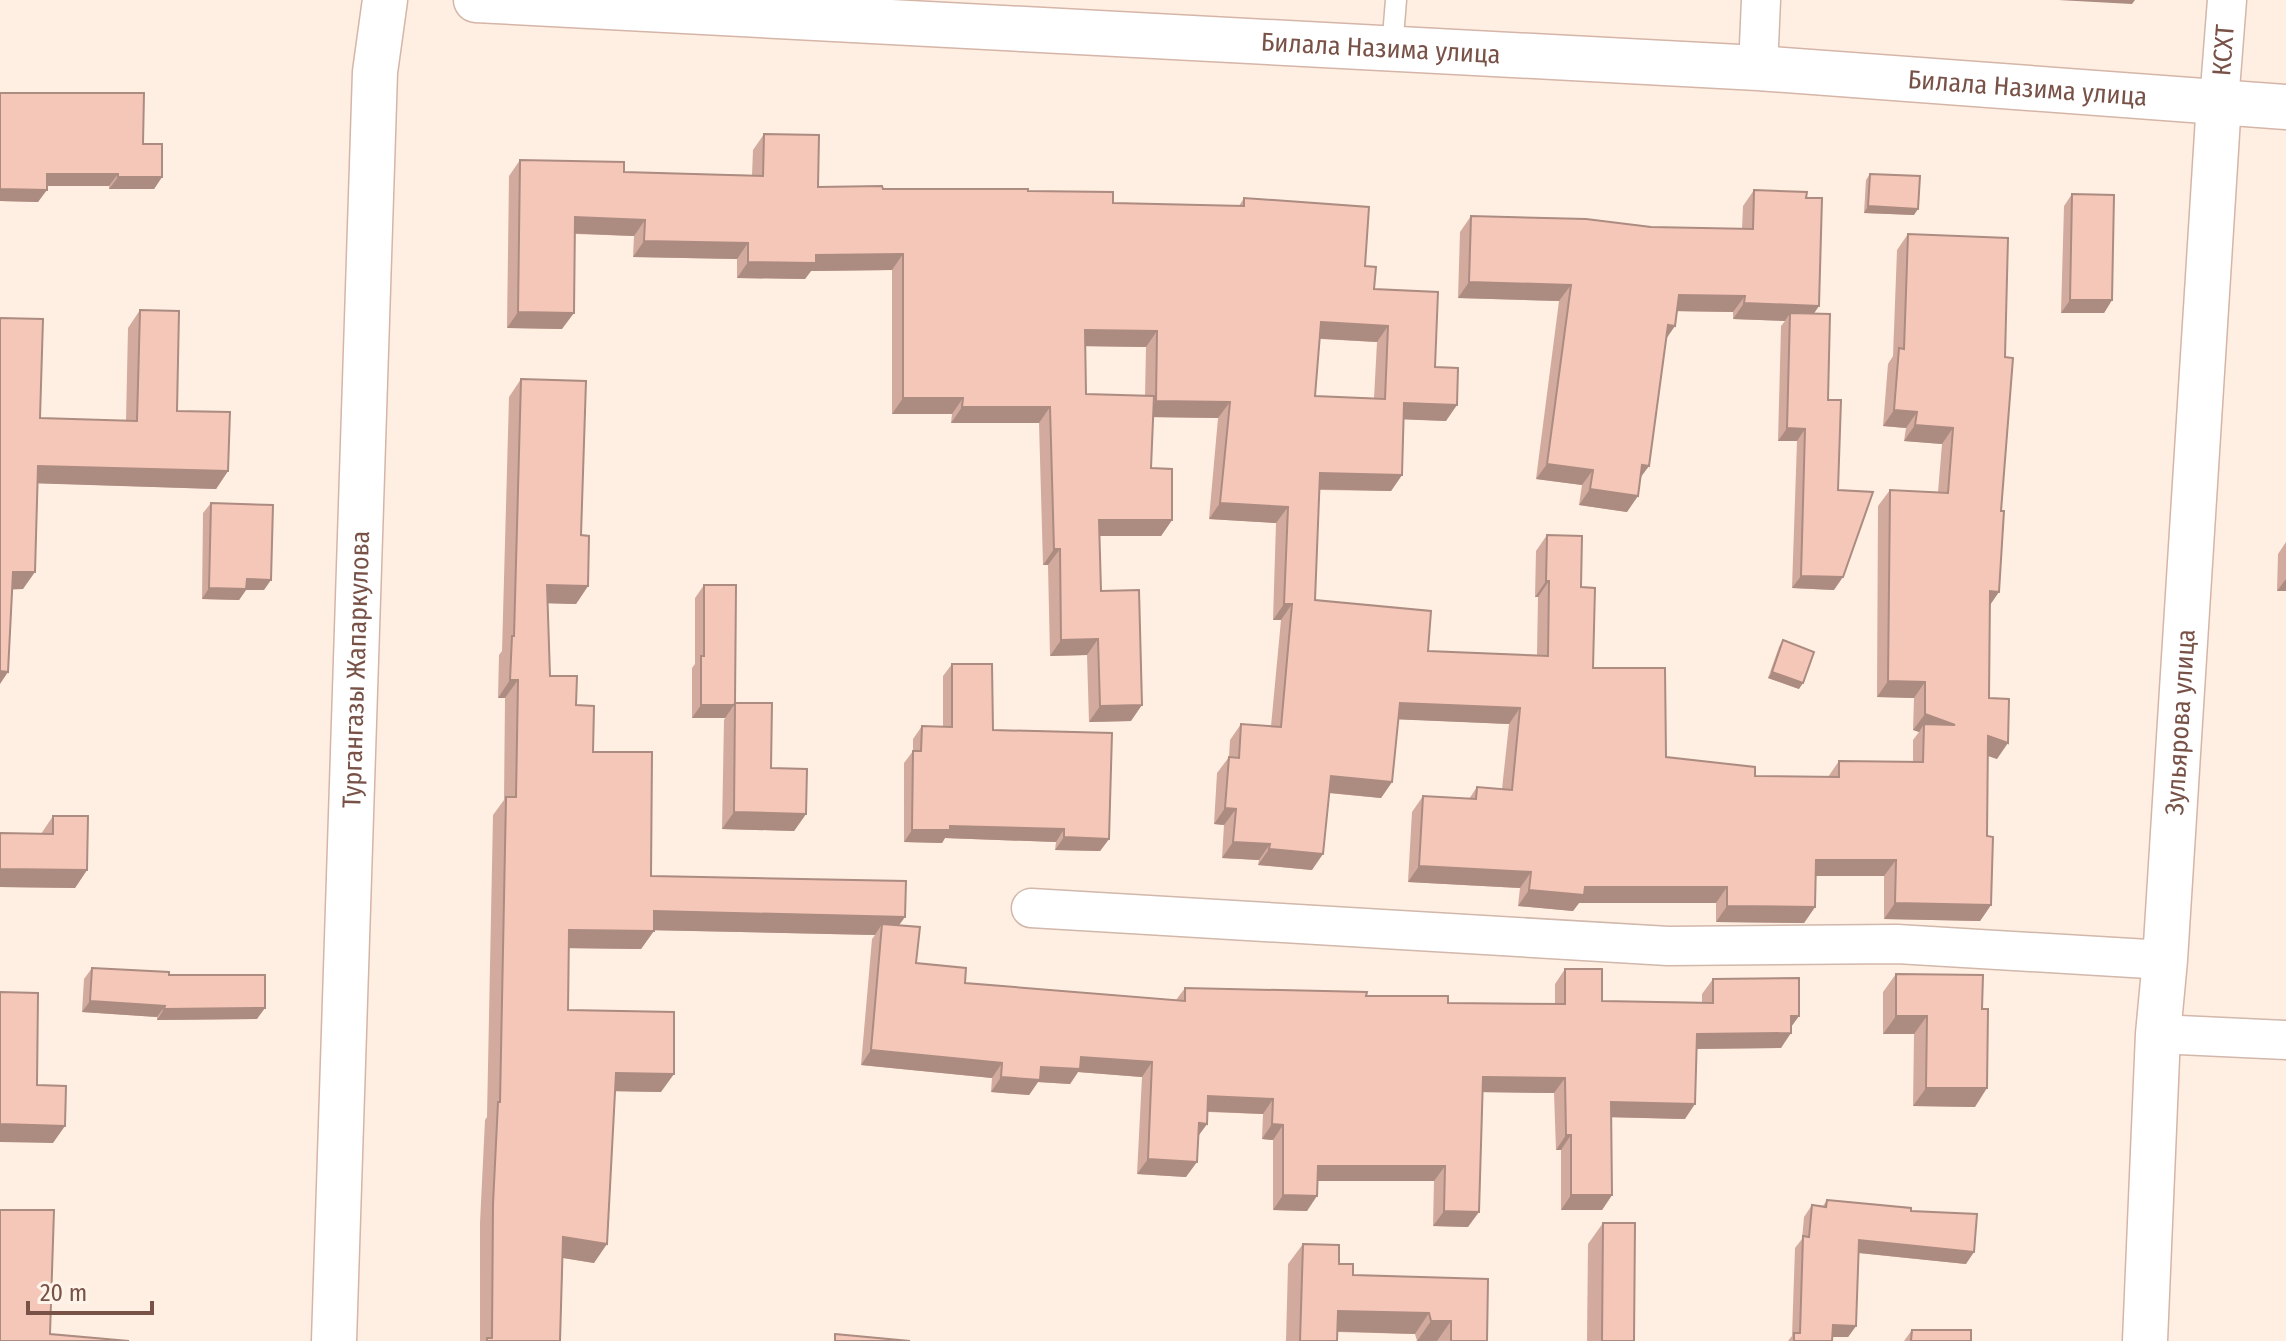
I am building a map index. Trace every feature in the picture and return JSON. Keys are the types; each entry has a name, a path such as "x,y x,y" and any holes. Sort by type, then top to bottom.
{"street":[{"name":"Тургангазы Жапаркулова","path":"334,1341 375,72 385,0"},
{"name":"Билала Назима улица","path":"476,0 1758,68 2286,107"},
{"path":"1758,68 1761,0"},
{"name":"КСХТ","path":"2219,102 2227,0"},
{"name":"Зульярова улица","path":"2145,1341 2158,1034 2219,102"},
{"path":"1031,908 1668,946 1897,944 2165,960"},
{"path":"2158,1034 2286,1040"}],"lane":[{"path":"1392,49 1396,0"}],"building":[{"path":"0,93 144,93 143,144 162,144 162,177 47,174 47,190 0,189"},
{"path":"764,134 819,135 818,187 1113,192 1113,203 1244,206 1244,198 1369,207 1365,266 1376,267 1374,289 1438,292 1435,367 1458,368 1457,405 1404,403 1402,475 1320,473 1315,600 1431,611 1428,651 1548,656 1547,535 1582,536 1581,587 1595,588 1593,668 1665,668 1666,757 1755,767 1755,776 1839,777 1839,761 1923,762 1924,724 1955,725 1925,714 1925,682 1888,681 1890,490 1948,493 1953,428 1915,425 1917,412 1894,410 1899,348 1904,349 1908,234 2008,238 2005,357 2013,358 2001,511 2004,511 1999,592 1990,591 1989,698 2009,699 2008,743 1988,736 1987,836 1993,837 1991,905 1895,903 1896,860 1816,860 1815,907 1727,906 1727,887 1585,887 1584,895 1529,890 1531,872 1419,866 1423,796 1476,799 1477,787 1512,790 1520,708 1400,703 1392,782 1331,776 1323,854 1269,849 1270,844 1233,842 1236,809 1225,808 1229,757 1239,758 1241,724 1281,727 1292,604 1284,604 1288,507 1220,503 1230,402 1156,401 1157,331 1085,330 1086,394 1154,396 1151,468 1172,469 1172,520 1099,520 1101,591 1139,590 1142,705 1100,706 1098,639 1061,640 1060,549 1054,549 1050,407 962,407 963,398 903,398 903,254 816,255 816,263 748,262 748,243 644,241 645,220 575,217 574,313 518,312 520,160 624,162 624,172 763,176","holes":["1321,322 1388,326 1385,399 1315,396"]},
{"path":"1870,174 1920,176 1918,209 1868,206"},
{"path":"1754,190 1807,192 1806,198 1822,198 1819,306 1744,303 1745,296 1679,295 1675,326 1668,325 1649,466 1642,465 1638,496 1590,489 1593,470 1547,464 1571,285 1469,282 1471,216 1586,219 1651,227 1753,229"},
{"path":"2072,194 2114,195 2112,300 2070,300"},
{"path":"140,310 179,311 177,411 230,412 228,471 38,466 35,572 13,572 8,672 0,671 0,318 43,319 40,418 137,421"},
{"path":"1790,313 1830,314 1828,400 1841,400 1838,490 1873,492 1843,577 1801,576 1805,429 1787,428"},
{"path":"521,379 586,381 581,535 589,536 588,586 547,585 550,676 577,676 576,705 594,706 593,752 652,752 651,876 906,881 905,917 654,911 654,931 569,930 568,1010 674,1012 674,1074 616,1073 607,1244 563,1237 560,1341 487,1341 487,1338 492,1338 493,1204 500,1102 506,797 516,797 518,680 510,680"},
{"path":"211,503 273,505 271,580 247,579 246,589 209,588"},
{"path":"704,585 736,585 734,705 701,705"},
{"path":"1783,640 1814,652 1803,683 1772,672"},
{"path":"952,664 992,664 993,730 1112,733 1109,839 1064,837 1064,829 950,826 950,830 912,830 913,751 921,751 922,726 952,727"},
{"path":"735,703 772,703 771,768 807,769 806,814 734,812"},
{"path":"53,816 88,816 87,870 0,869 0,833 53,834"},
{"path":"882,924 920,927 916,963 966,968 965,983 1185,1001 1185,988 1367,992 1366,996 1448,996 1448,1003 1565,1004 1565,969 1602,969 1602,1001 1713,1003 1713,979 1799,978 1799,1016 1791,1016 1791,1033 1697,1034 1695,1104 1611,1102 1612,1195 1571,1195 1571,1135 1566,1135 1565,1078 1483,1077 1479,1212 1444,1211 1445,1166 1318,1166 1317,1196 1283,1195 1283,1125 1272,1124 1273,1099 1208,1096 1207,1124 1199,1123 1197,1162 1148,1159 1152,1062 1081,1057 1080,1069 1041,1067 1040,1080 1001,1077 1002,1063 871,1050"},
{"path":"92,968 169,972 169,975 265,975 265,1008 164,1009 165,1006 90,1001"},
{"path":"1896,974 1983,975 1982,1009 1988,1009 1987,1088 1926,1088 1927,1016 1896,1016"},
{"path":"0,992 38,993 37,1085 66,1086 65,1126 0,1124"},
{"path":"1827,1200 1911,1208 1911,1211 1977,1214 1974,1252 1859,1240 1856,1326 1833,1325 1832,1341 1794,1341 1794,1333 1800,1333 1803,1236 1809,1237 1812,1205 1826,1207"},
{"path":"0,1210 54,1210 50,1334 129,1341 0,1341"},
{"path":"1603,1223 1635,1223 1634,1341 1602,1341"},
{"path":"1303,1244 1339,1245 1339,1264 1353,1264 1353,1275 1488,1279 1487,1341 1451,1341 1451,1321 1431,1321 1429,1313 1338,1311 1337,1341 1300,1341"},
{"path":"1912,1330 1971,1330 1971,1341 1911,1341"},
{"path":"835,1334 910,1341 835,1341"}]}
